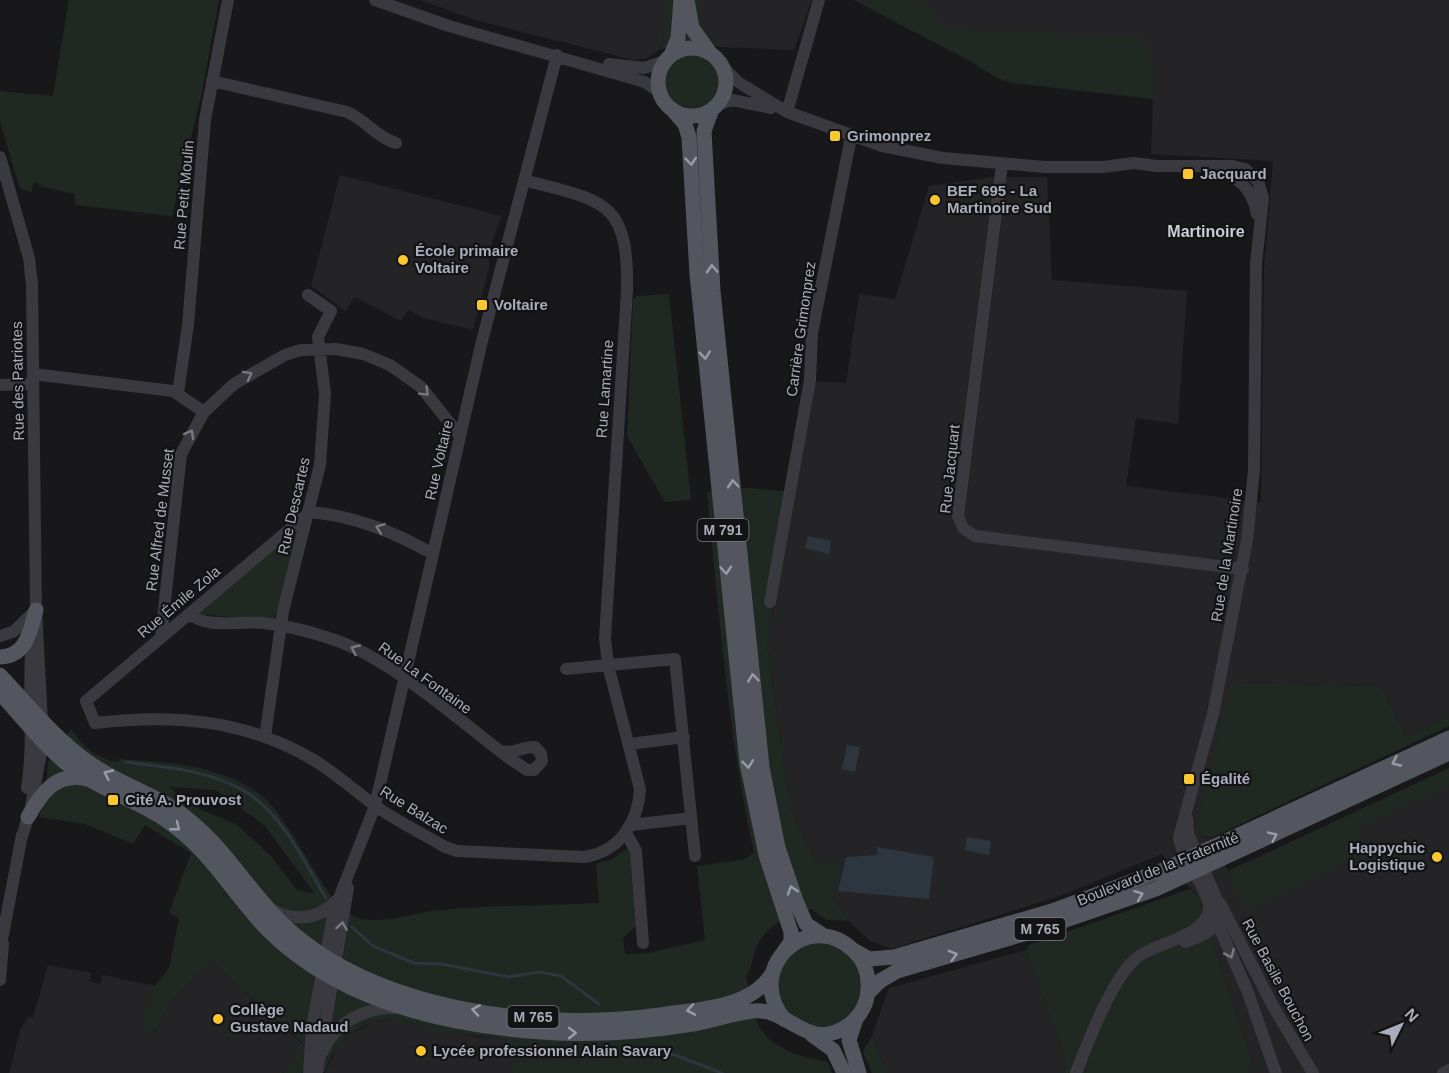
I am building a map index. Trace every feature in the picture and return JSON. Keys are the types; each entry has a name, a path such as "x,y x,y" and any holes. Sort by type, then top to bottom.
{"main road":[{"path":"681,0 678,38 659,74 660,93 672,109 689,115 699,115 714,107 725,88 725,78 716,59 692,28 687,0"},
{"path":"668,58 690,48 716,59"},
{"name":"M 791","path":"714,107 704,131 710,192 713,291 762,767 778,848 796,901 806,924 824,936"},
{"name":"M 791","path":"672,109 685,124 689,137 697,274 747,763 766,855 792,932 791,942 785,950"},
{"path":"0,657 13,654 25,644 36,610"},
{"name":"M 765","path":"0,675 30,706 43,741 69,765 88,779 140,804 179,829 211,859 268,930 327,977 377,999 412,1010 480,1025 566,1033 646,1031 697,1024 754,1011 768,1011 785,1020"},
{"name":"M 765","path":"0,693 89,763 153,795 200,828 231,860 263,903 287,929 330,960 386,987 443,1004 488,1012 571,1019 654,1015 727,1003 755,993 771,975"},
{"name":"Boulevard de la Fraternité","path":"855,951 878,959 910,953 1196,864 1449,738"},
{"name":"Boulevard de la Fraternité","path":"868,993 880,981 897,971 1077,917 1449,753"},
{"path":"28,817 40,796 56,782 70,777 88,779"},
{"path":"844,1073 833,1050 822,1040 785,1020 773,999 771,975 785,950 803,939 824,936 838,939 855,951 866,971 868,993 851,1029 849,1040 859,1073"},
{"path":"806,1032 822,1034 839,1030 858,1016"}],"street":[{"name":"Rue Petit Moulin","path":"178,393 189,325 204,132 228,0"},
{"path":"375,0 448,26 645,82 660,93"},
{"path":"787,112 819,0"},
{"path":"557,56 639,69 668,58"},
{"name":"Rue Voltaire","path":"330,960 352,872 375,806 460,436 557,56"},
{"name":"Rue de la Martinoire","path":"716,59 738,82 787,112"},
{"path":"212,81 347,112 381,137 396,143"},
{"name":"Rue de la Martinoire","path":"714,107 726,100 739,100 787,112 851,137 882,146 939,158 1002,164 1099,167 1134,163 1239,167 1255,178 1263,194 1258,227 1254,470 1243,569 1212,722 1188,811 1187,831 1196,864 1213,900"},
{"name":"Carrière Grimonprez","path":"770,602 810,380 812,333 851,137"},
{"name":"Rue des Patriotes","path":"0,157 6,196 32,276 37,724 21,840 1,943 0,980"},
{"name":"Rue Jacquart","path":"1002,164 958,516 963,528 975,536 1243,569"},
{"name":"Rue Lamartine","path":"524,180 586,196 601,203 618,222 626,243 627,291 604,626 608,665"},
{"name":"Rue Descartes","path":"265,737 280,626 310,512 324,432 325,394 319,332 331,311 308,295"},
{"name":"Rue Alfred de Musset","path":"161,637 182,454 189,435 204,412 223,392 243,378 294,352 319,348 363,354 397,369 430,396 460,436"},
{"path":"0,385 33,379 178,393 204,412"},
{"path":"310,512 365,523 399,536 433,554"},
{"name":"Rue Émile Zola","path":"95,723 86,701 310,512"},
{"path":"0,636 13,632 36,610"},
{"name":"Rue des Patriotes","path":"30,706 30,655 36,610"},
{"name":"Rue La Fontaine","path":"189,614 204,623 250,622 280,626 349,645 404,680 500,751"},
{"path":"566,669 675,658 695,856"},
{"path":"608,665 640,789 637,810 628,829 636,851 643,943"},
{"name":"Rue Balzac","path":"95,723 142,718 175,718 220,724 265,737 325,767 375,806 445,847 457,851 584,857 608,849 628,829"},
{"path":"630,744 684,736"},
{"name":"Rue des Patriotes","path":"21,840 28,817 43,741"},
{"path":"628,829 691,818"},
{"name":"Rue Voltaire","path":"314,1072 338,899 352,872"},
{"path":"263,903 285,916 310,918 323,913 338,899"},
{"path":"1076,1073 1119,979 1131,962 1149,949 1200,926 1213,900"},
{"name":"Rue Basile Bouchon","path":"1213,900 1217,924 1247,990 1276,1073"},
{"name":"Rue Basile Bouchon","path":"1213,900 1313,1073"},
{"path":"1104,1010 1124,981 1145,962 1204,934 1217,924"},
{"path":"314,1072 326,1045 347,1022 379,1009 412,1010"},
{"path":"1443,1073 1449,1070"}],"shaded area":[{"path":"69,0 219,0 202,92 172,216 75,205 75,194 39,186 39,183 33,183 32,192 20,189 0,121 0,91 53,96"},
{"path":"420,0 663,0 664,41 659,50 646,59 633,60 476,20"},
{"path":"663,0 698,0 698,22 719,47 696,42 682,43 659,50 664,41"},
{"path":"698,0 812,0 794,50 719,47 698,22"},
{"path":"854,0 1449,0 1449,717 1407,737 1381,686 1232,683 1196,824 1204,837 1211,838 1228,871 1449,772 1449,1073 1249,1073 1253,1064 1199,899 1162,854 1060,896 891,949 870,941 849,921 831,894 790,807 767,644 789,523 808,381 846,383 859,294 895,299 929,186 993,177 1047,177 1052,280 1187,291 1178,424 1136,418 1126,486 1261,502 1264,269 1273,161 1151,154 1153,99 1013,83 997,78 970,61"},
{"path":"863,0 918,0 928,5 945,29 1145,37 1154,71 1153,99 1013,83 997,78 970,61 861,4"},
{"path":"687,54 697,54 707,58 715,66 719,81 715,96 707,104 697,108 687,108 677,104 669,96 665,86 665,76 669,66 677,58"},
{"name":"École primaire Voltaire","path":"340,175 501,216 489,252 489,268 473,330 423,318 408,310 401,321 355,297 345,311 311,286"},
{"path":"669,294 691,500 665,502 627,436 633,300 637,296"},
{"path":"749,488 793,492 767,645 790,807 816,862 840,864 831,894 849,921 826,920 811,909 776,924 769,929 758,944 746,976 753,1011 762,1031 787,1050 828,1062 832,1073 513,1073 504,1038 434,1029 412,1022 386,1020 374,1022 352,1032 336,1050 325,1072 303,1068 302,1073 283,1073 305,1045 210,961 168,1005 156,1032 141,1028 155,986 169,968 179,918 169,913 191,853 145,825 133,844 85,824 39,817 46,798 48,762 71,729 91,751 109,760 156,762 194,767 212,771 247,786 262,796 280,817 338,904 360,919 383,920 461,908 599,903 596,863 611,860 628,848 633,855 637,925 623,938 625,954 649,953 705,940 697,866 743,860 754,853 731,718 707,492","holes":["169,787 216,790 265,826 315,894 297,890 271,856 236,824 199,809"]},
{"path":"302,525 274,621 197,614"},
{"path":"808,536 831,541 829,554 805,548"},
{"path":"1231,683 1381,686 1407,737 1449,717 1449,726 1211,838 1199,833 1196,824"},
{"path":"847,745 860,747 855,772 842,769"},
{"path":"1449,768 1449,785 1356,828 1368,852 1245,910 1228,871"},
{"path":"967,837 991,841 989,855 965,850"},
{"path":"877,847 934,857 929,899 838,891 846,857 877,855"},
{"path":"1190,889 1199,899 1253,1064 1249,1073 1065,1073 1064,1056 1026,950 1029,945"},
{"path":"820,943 836,946 850,955 859,969 862,985 859,1001 850,1015 836,1024 820,1027 804,1024 790,1015 781,1001 778,985 781,969 790,955 804,946"},
{"path":"1026,950 1064,1056 1065,1073 887,1073 872,1036 889,988"},
{"path":"210,961 305,1046 283,1073 9,1073 21,1028 29,1017 33,1017 48,965 91,973 89,981 100,984 103,975 155,986 141,1028 156,1032 168,1005"},
{"name":"Lycée professionnel Alain Savary","path":"395,1019 478,1037 504,1038 513,1073 325,1073 338,1046 350,1034 373,1022"},
{"path":"872,1036 887,1073 872,1073 863,1052"}],"waterway":[{"path":"125,762 202,774 246,792 259,801 282,826 326,898"},
{"path":"352,927 373,946 414,963 441,964 509,977 539,972 561,976 599,1004"},
{"path":"669,1053 722,1073"}],"place":[{"name":"Grimonprez","path":"835,136"},
{"name":"Jacquard","path":"1188,174"},
{"name":"BEF 695 - La Martinoire Sud","path":"935,200"},
{"name":"École primaire Voltaire","path":"403,260"},
{"name":"Voltaire","path":"482,305"},
{"name":"Égalité","path":"1189,779"},
{"name":"Cité A. Prouvost","path":"113,800"},
{"name":"Happychic Logistique","path":"1437,857"},
{"name":"Collège Gustave Nadaud","path":"218,1019"},
{"name":"Lycée professionnel Alain Savary","path":"421,1051"}],"district":[{"name":"Martinoire","path":"1206,231"}]}
